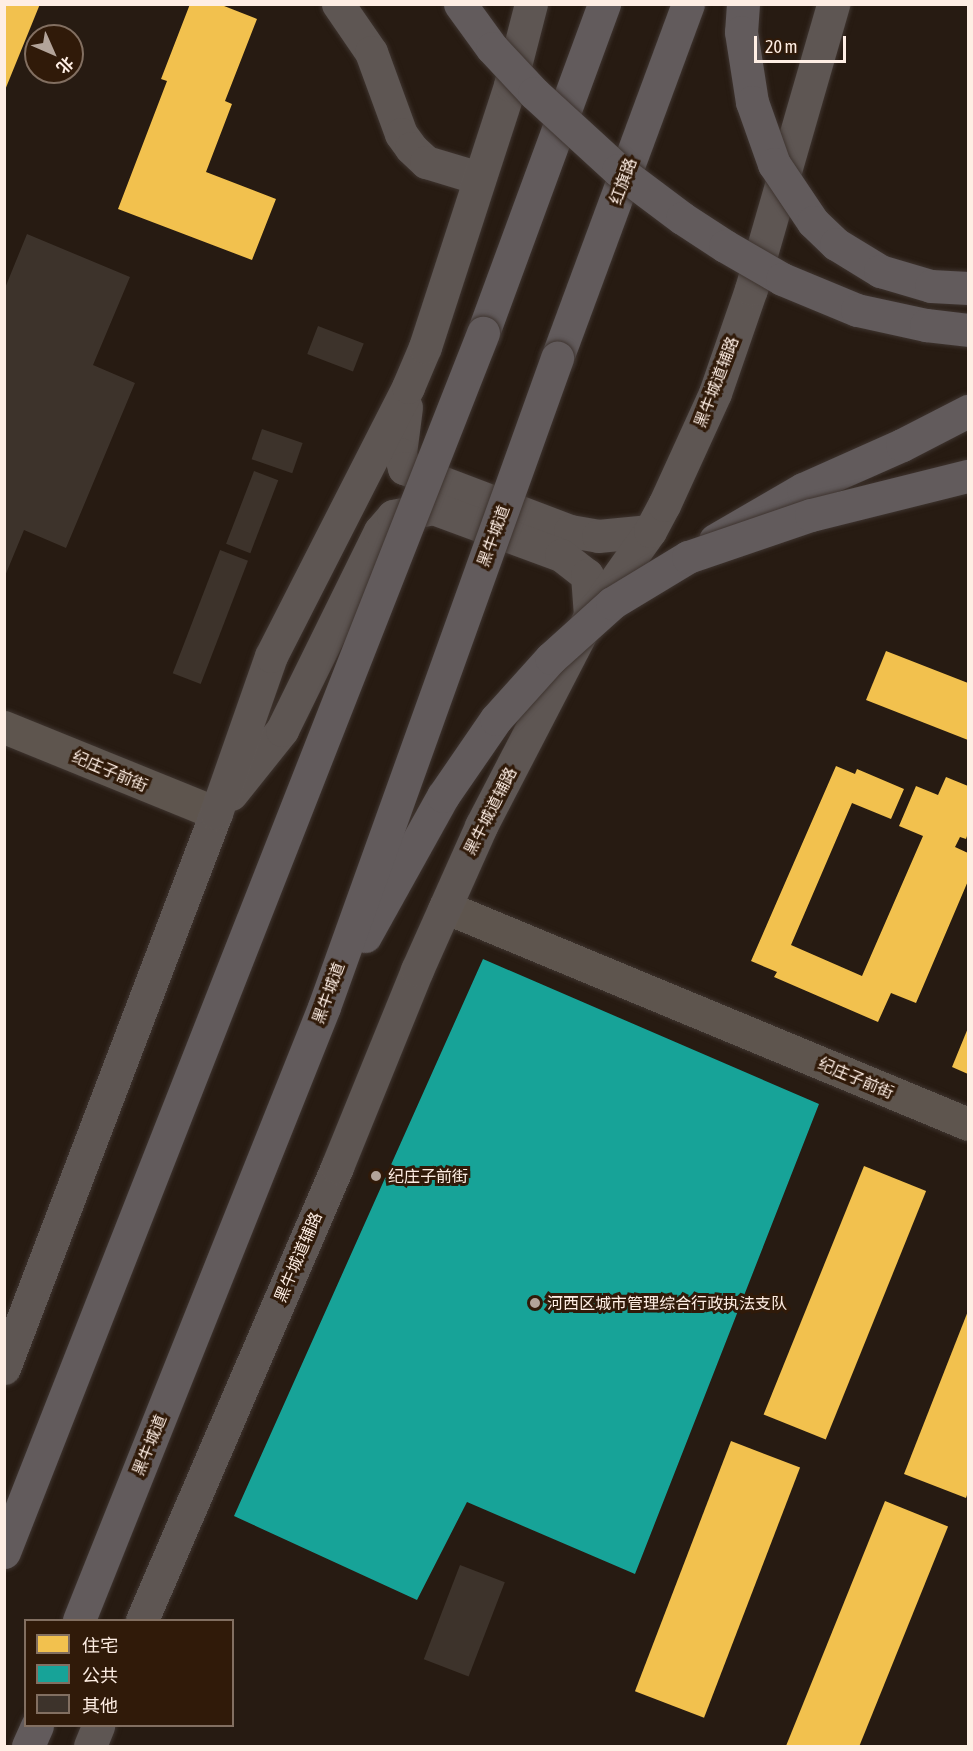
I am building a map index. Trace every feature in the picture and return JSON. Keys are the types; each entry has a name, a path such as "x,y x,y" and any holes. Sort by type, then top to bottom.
{"highway":[{"path":"460,4 492,48 534,93 618,170 717,240 782,279 857,310 926,325 969,330"},
{"path":"4,1552 483,333 604,4"},
{"name":"红旗路","path":"557,358 688,4"},
{"path":"743,4 741,32 752,102 774,164 813,222 836,244 880,271 931,286 969,288"},
{"name":"黑牛城道","path":"79,1619 324,1007 557,358"},
{"path":"324,1007 443,796 496,720 575,634 612,603 803,489 902,445 969,411"},
{"path":"688,557 811,515 969,476"},
{"path":"28,1746 36,1727"}],"main road":[{"path":"338,4 371,52 401,134 411,148 426,162 479,178"},
{"path":"4,1368 216,813 271,656 408,387 454,261 510,85 531,4"},
{"name":"黑牛城道辅路","path":"142,1619 481,826 590,616 650,531 715,393 751,289 833,4"},
{"path":"408,387 400,454 405,468 570,531 598,536 650,531"},
{"path":"216,813 282,730 380,531 393,516 433,508 561,555 587,575 590,616"},
{"path":"90,1746 97,1727"}],"street":[{"name":"纪庄子前街","path":"4,727 216,813"},
{"name":"纪庄子前街","path":"445,907 969,1125"}],"building: 住宅":[{"path":"4,4 40,4 32,24 24,24 24,43 4,90"},
{"path":"190,4 219,4 257,19 225,101 232,104 206,172 276,199 252,260 118,209 167,81 161,79"},
{"path":"886,651 968,683 968,740 866,700"},
{"path":"836,766 855,774 857,769 904,789 891,819 852,803 791,945 862,976 923,836 899,826 916,786 938,795 946,777 968,786 968,833 966,839 960,837 955,847 968,853 968,881 916,1003 891,993 878,1022 774,977 777,972 751,961"},
{"path":"968,1028 968,1074 952,1067"},
{"path":"864,1166 926,1191 826,1440 764,1414"},
{"path":"968,1311 968,1492 966,1498 904,1474"},
{"path":"731,1441 800,1468 704,1718 635,1691"},
{"path":"885,1501 948,1526 859,1746 786,1746"}],"building: 公共":[{"name":"河西区城市管理综合行政执法支队","path":"483,959 819,1104 635,1574 467,1502 417,1600 234,1516"}],"building: 其他":[{"path":"27,234 130,277 93,365 135,383 66,548 24,530 5,576 5,288"},
{"path":"318,326 364,344 353,372 307,354"},
{"path":"262,429 303,443 292,473 252,459"},
{"path":"254,471 278,480 250,553 226,544"},
{"path":"220,550 248,561 201,684 173,673"},
{"path":"460,1565 505,1582 469,1676 424,1659"}],"place":[{"name":"纪庄子前街","path":"376,1176"},
{"name":"河西区城市管理综合行政执法支队","path":"535,1303"}]}
